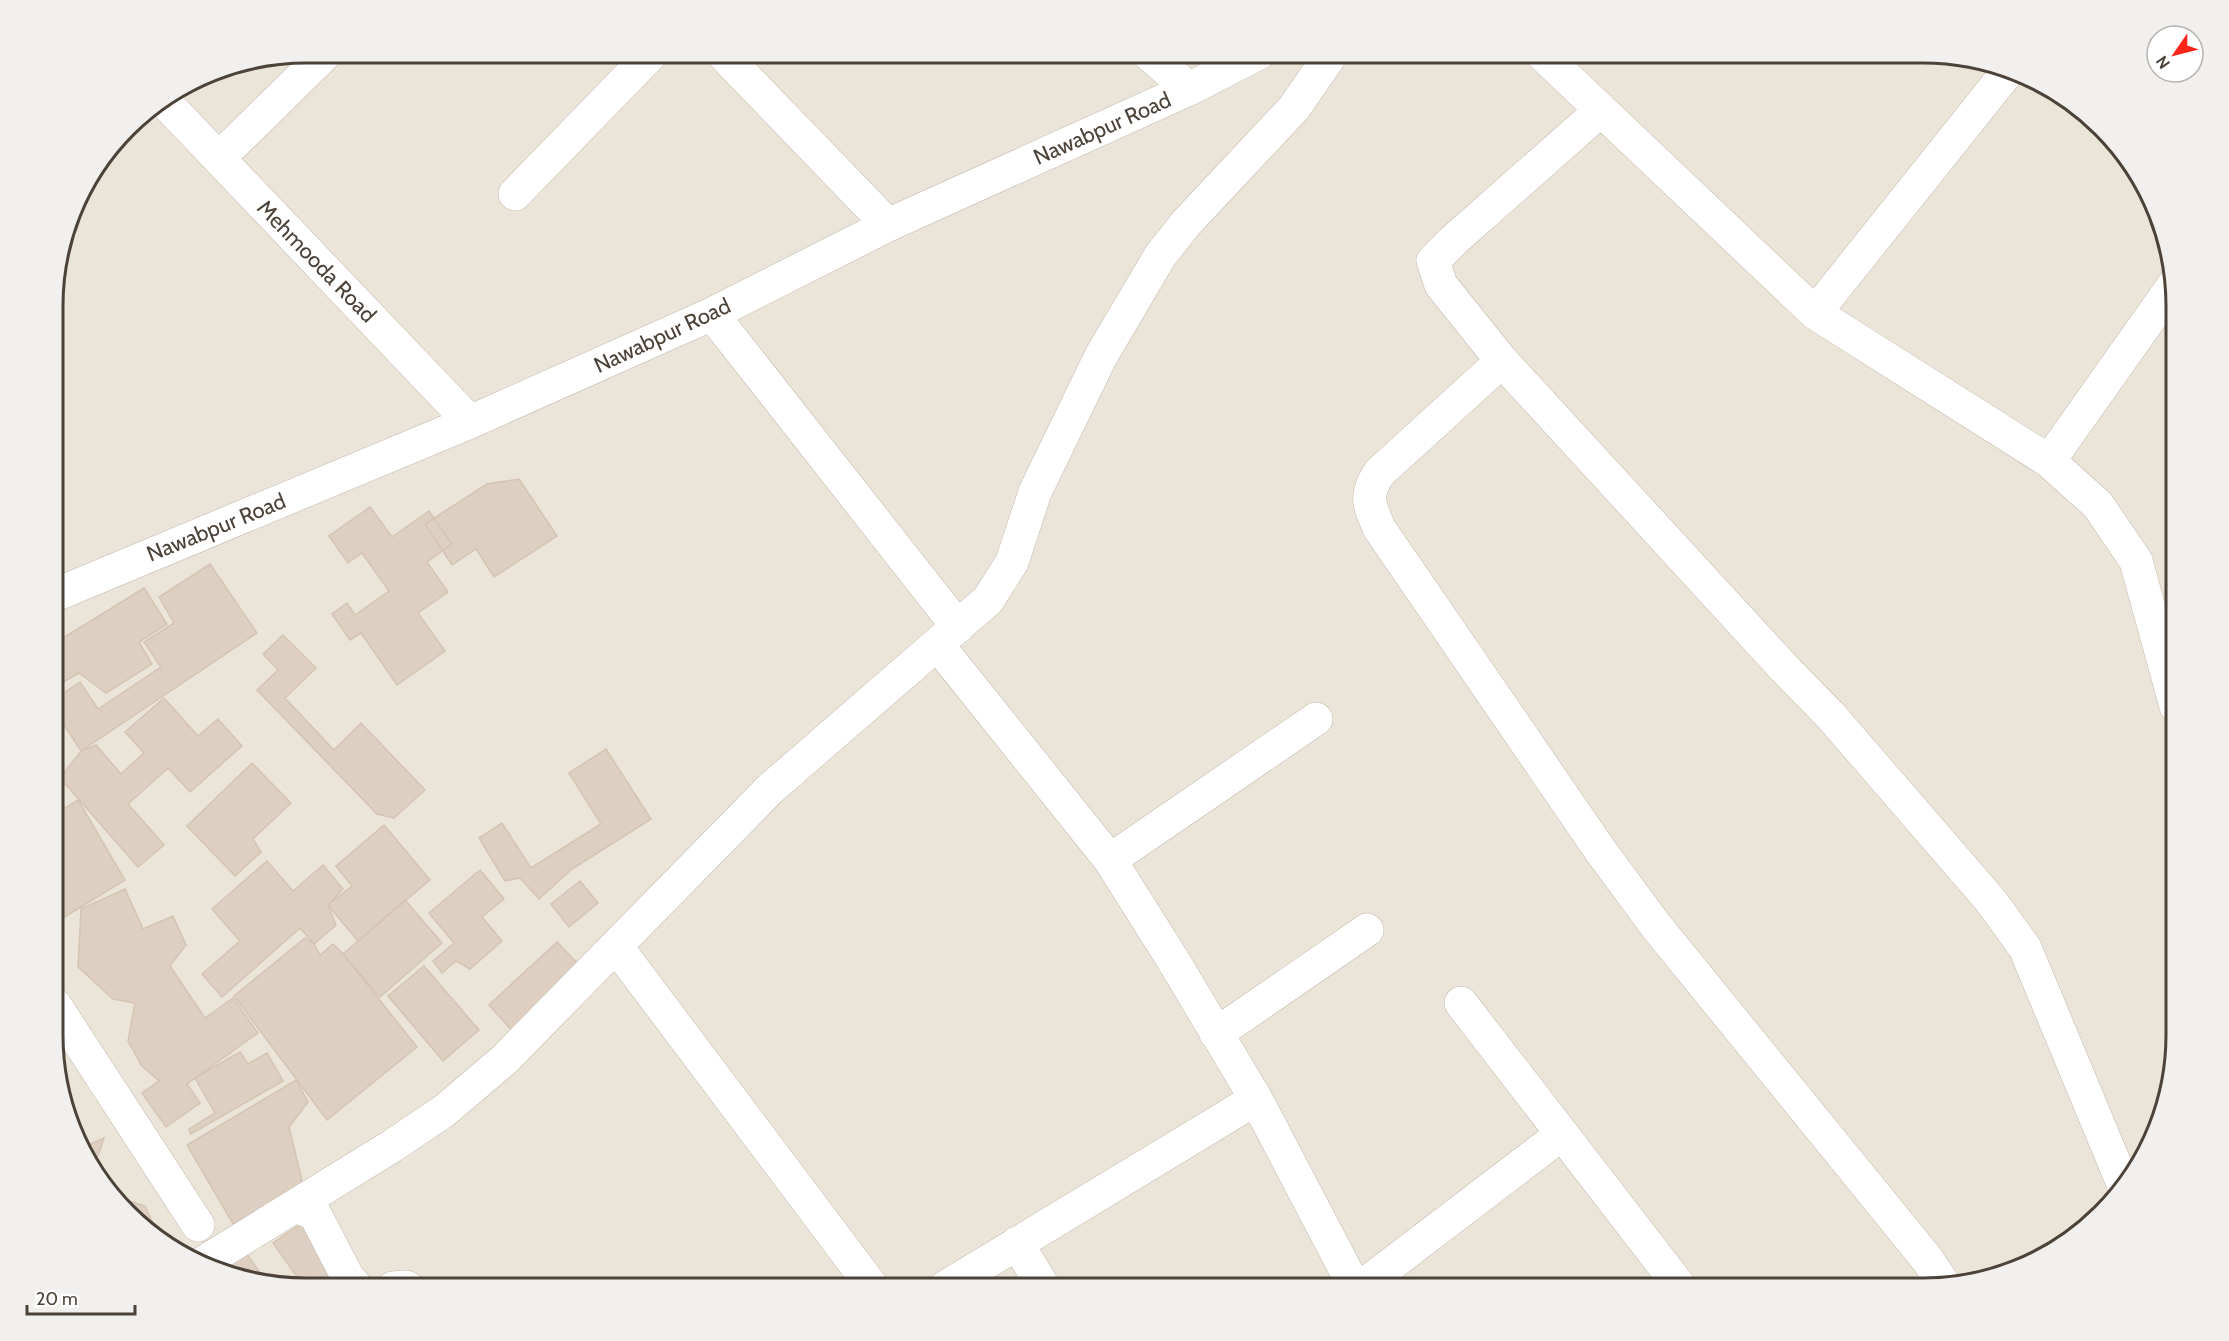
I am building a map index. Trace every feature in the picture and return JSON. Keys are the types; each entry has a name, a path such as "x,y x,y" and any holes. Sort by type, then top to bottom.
{"street":[{"path":"219,158 315,63"},
{"path":"515,194 641,63"},
{"path":"733,63 888,225"},
{"path":"1160,63 1189,89"},
{"name":"Nawabpur Road","path":"63,592 470,422 712,314 888,225 1189,89 1239,63"},
{"path":"210,1258 392,1146 444,1111 504,1060 770,789 988,600 1012,562 1035,492 1101,356 1160,256 1186,222 1294,108 1325,63"},
{"path":"1551,63 1815,314 2049,461 2098,505 2136,561 2166,636"},
{"path":"1815,314 2004,77"},
{"name":"Mehmooda Road","path":"169,105 470,422"},
{"path":"1600,111 1433,261 1441,285 1502,361 1831,716 1991,901 2025,948 2120,1177"},
{"path":"2049,461 2165,297"},
{"path":"712,314 1110,860 1256,1099 1350,1278"},
{"path":"1502,361 1379,473 1372,484 1368,501 1379,528 1600,850 1656,926 1927,1259 1939,1277"},
{"path":"1110,860 1316,719"},
{"path":"1216,1034 1366,930"},
{"path":"616,946 865,1278"},
{"path":"1461,1003 1673,1278"},
{"path":"63,1017 198,1225"},
{"path":"960,1278 1256,1099"},
{"path":"1373,1278 1562,1134"},
{"path":"295,1206 315,1214 349,1278"},
{"path":"1017,1243 1038,1278"}],"shaded area":[{"path":"1923,63 1955,65 1986,71 2016,81 2058,104 2095,134 2125,171 2148,213 2158,243 2164,274 2166,306 2166,1035 2164,1067 2158,1098 2148,1128 2125,1170 2106,1195 2083,1218 2058,1237 2030,1253 1986,1270 1955,1276 1923,1278 306,1278 274,1276 243,1270 213,1260 184,1245 158,1228 134,1207 104,1170 81,1128 71,1098 65,1067 63,1035 63,306 65,274 71,243 81,213 104,171 134,134 171,104 213,81 243,71 290,64"}],"building":[{"path":"519,479 557,536 494,577 476,549 452,565 425,524 487,484"},
{"path":"370,507 392,537 429,511 452,544 427,562 448,592 418,613 445,651 397,685 361,633 350,640 332,614 347,603 355,615 389,591 362,553 348,563 329,536"},
{"path":"210,564 257,633 81,751 63,723 63,694 80,682 98,709 161,667 144,642 174,623 159,597"},
{"path":"144,588 167,624 139,642 152,664 106,693 79,673 63,682 63,638"},
{"path":"283,635 316,668 285,698 334,750 361,723 425,790 394,818 377,814 257,690 278,670 263,654"},
{"path":"164,698 198,736 218,719 242,746 190,792 168,768 128,804 164,845 138,867 63,781 63,774 81,751 96,745 121,774 144,753 125,732"},
{"path":"606,749 651,819 572,869 539,899 520,878 505,881 479,838 502,823 531,868 601,824 569,773"},
{"path":"252,763 291,803 253,839 261,852 235,876 187,826"},
{"path":"78,800 125,880 63,918 63,809"},
{"path":"384,825 430,880 358,941 328,905 352,886 336,866"},
{"path":"267,861 293,891 323,865 343,889 328,905 336,925 314,944 300,928 222,997 202,974 240,941 212,909"},
{"path":"480,870 504,899 482,917 502,941 470,969 456,961 442,973 433,961 454,943 429,913"},
{"path":"580,881 598,903 569,927 551,904"},
{"path":"125,889 143,929 173,916 186,945 170,966 205,1018 233,998 258,1033 187,1084 200,1103 166,1127 142,1093 159,1081 142,1066 128,1041 135,1003 113,999 78,967 81,909"},
{"path":"405,900 442,943 380,997 343,954"},
{"path":"305,938 314,944 320,955 333,944 417,1047 327,1120 234,996"},
{"path":"557,942 584,970 515,1034 489,1005"},
{"path":"424,966 479,1030 443,1061 388,996"},
{"path":"240,1052 248,1064 267,1053 283,1081 191,1134 189,1129 215,1113 195,1078"},
{"path":"296,1080 308,1102 289,1127 304,1189 236,1229 187,1145"},
{"path":"104,1138 97,1158 89,1145"},
{"path":"128,1201 145,1206 154,1224"},
{"path":"315,1214 361,1278 298,1277 273,1243"},
{"path":"232,1233 260,1273 243,1270 202,1254"}]}
